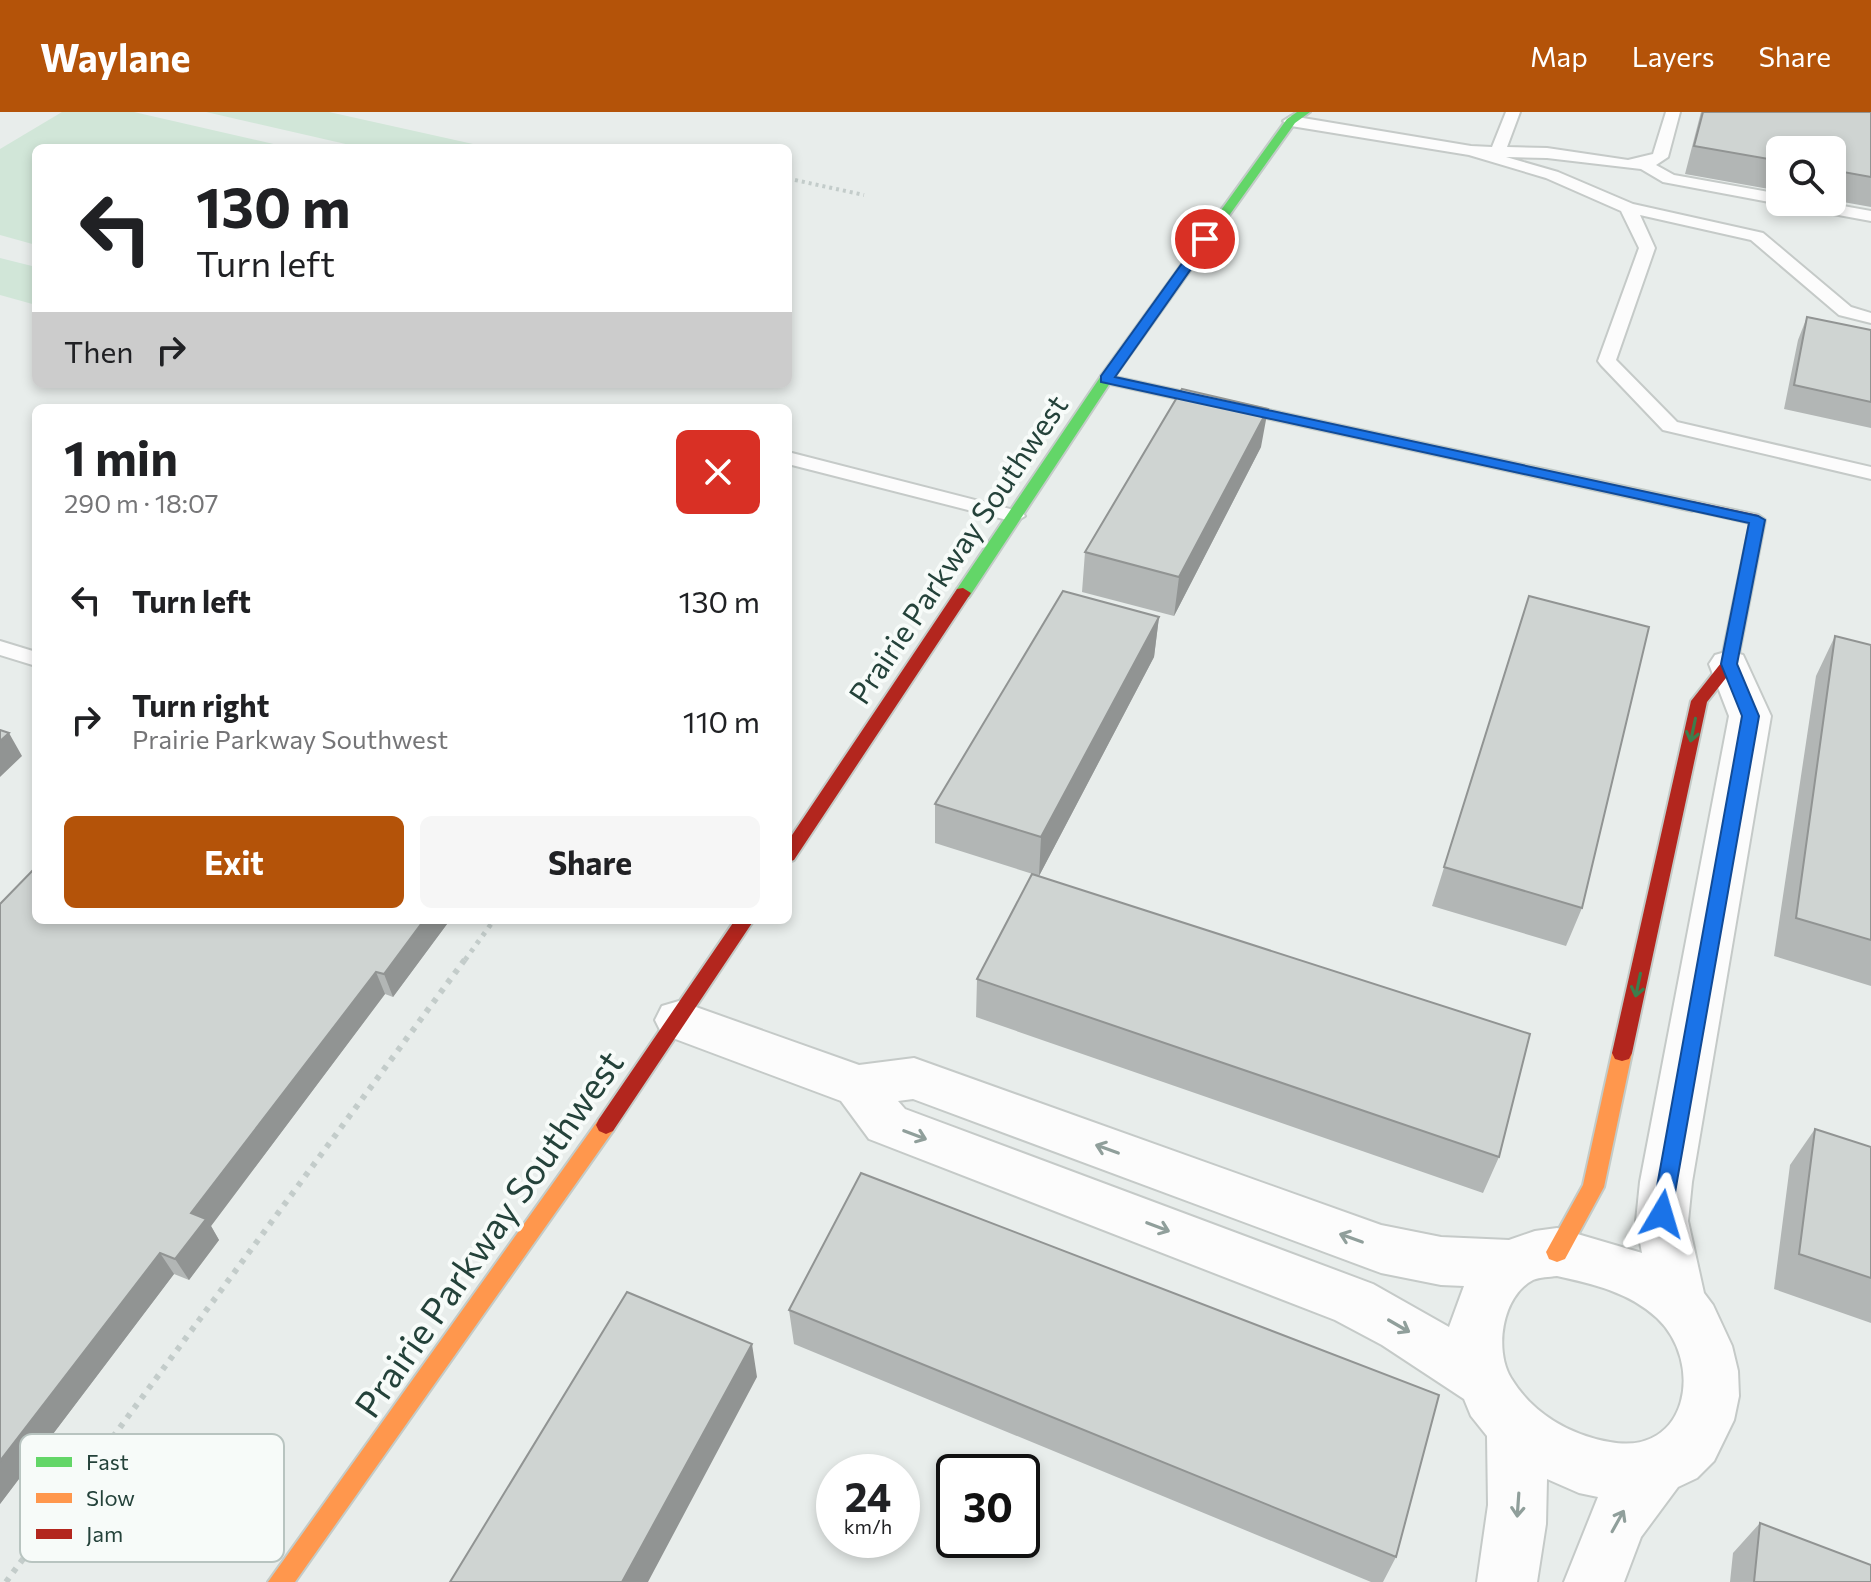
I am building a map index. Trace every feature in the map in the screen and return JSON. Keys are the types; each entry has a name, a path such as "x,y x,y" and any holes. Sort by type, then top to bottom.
{"street":[{"name":"Prairie Parkway Southwest","path":"792,849 1106,379 1296,115"},
{"path":"1106,379 1758,520 1729,664 1699,701 1600,1162 1588,1200 1572,1221 1533,1258 1495,1280 1477,1316 1477,1359 1482,1380 1499,1409 1515,1428 1550,1452 1577,1464 1618,1471 1657,1468"},
{"path":"1679,1303 1662,1221 1666,1182 1750,716 1729,664"},
{"name":"Prairie Parkway Southwest","path":"280,1582 471,1317 679,1020 742,924"},
{"path":"679,1020 858,1086 914,1078 1381,1249 1441,1261 1533,1258 1610,1264 1637,1276 1679,1303 1693,1322 1704,1346 1711,1378 1710,1410 1694,1440 1657,1468 1618,1519 1594,1582"},
{"path":"858,1086 887,1124 1354,1302 1401,1327 1482,1380"},
{"path":"1507,1582 1519,1505 1520,1471 1515,1428"}],"lane":[{"path":"1498,152 1513,112"},
{"path":"1644,164 1660,157 1673,112"},
{"path":"1296,115 1471,151 1552,175 1628,208 1757,236 1845,311 1871,318"},
{"path":"1471,151 1547,153 1644,164 1669,179 1766,196"},
{"path":"1628,208 1647,248 1607,361 1670,426 1871,473"},
{"path":"1846,211 1871,216"},
{"path":"792,459 1015,516"},
{"path":"0,648 32,658"}],"path":[{"path":"795,180 864,195"},
{"path":"115,1434 491,924"},
{"path":"6,1582 21,1562"}],"green space":[{"path":"62,112 134,112 274,144 32,144 32,244 0,235 0,149"},
{"path":"206,112 329,112 473,144 346,144"},
{"path":"0,258 32,266 32,304 0,295"}],"building":[{"path":"1703,112 1871,112 1871,177 1846,173 1846,136 1766,136 1766,159 1694,146"},
{"path":"1807,317 1871,330 1871,402 1794,385"},
{"path":"1182,389 1268,409 1179,577 1085,552"},
{"path":"1063,591 1159,617 1041,837 935,804"},
{"path":"1529,596 1649,627 1582,908 1444,867"},
{"path":"1835,636 1871,645 1871,940 1796,918"},
{"path":"0,730 9,733 0,741"},
{"path":"32,871 32,924 421,924 384,974 376,972 191,1213 206,1219 175,1259 160,1253 0,1461 0,904"},
{"path":"1032,874 1530,1034 1499,1157 977,979"},
{"path":"1815,1129 1871,1147 1871,1278 1799,1254"},
{"path":"861,1173 1439,1395 1396,1557 789,1310"},
{"path":"627,1292 752,1344 622,1582 450,1582"},
{"path":"1760,1523 1871,1565 1871,1582 1754,1582"}],"traffic: fast":[{"path":"963,593 1106,379 1291,121 1304,112"}],"traffic: slow":[{"path":"1106,379 1692,506"},
{"path":"1557,1252 1593,1187 1622,1053"},
{"path":"280,1582 606,1125"}],"traffic: jam":[{"path":"1622,1053 1699,701 1729,664 1758,520 1692,506"},
{"path":"792,849 963,593"},
{"path":"606,1125 742,924"}],"route":[{"path":"1205,239 1106,379 1758,520 1729,664 1750,716 1662,1214"}]}
